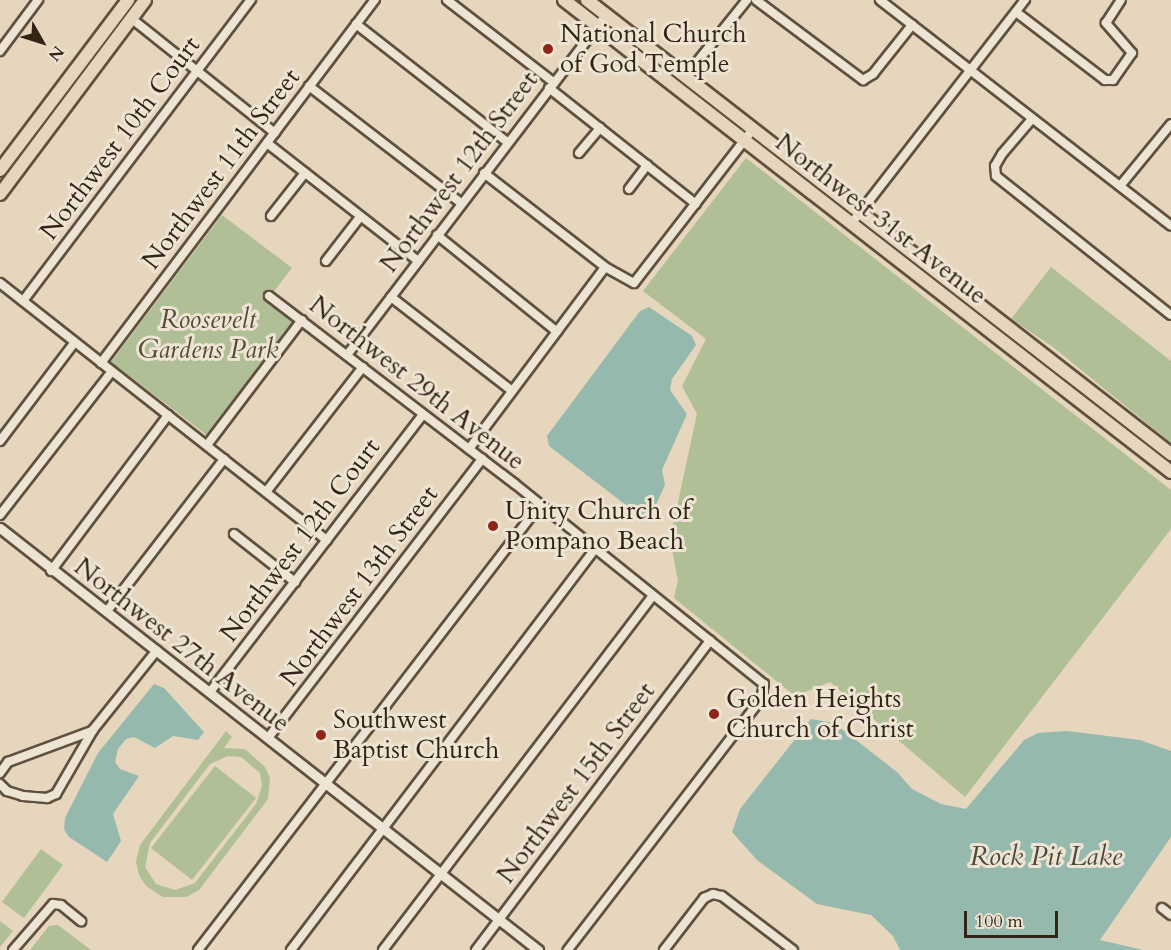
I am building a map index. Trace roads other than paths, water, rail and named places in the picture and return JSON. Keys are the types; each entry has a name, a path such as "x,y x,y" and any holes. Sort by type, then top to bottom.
{"main road":[{"path":"0,194 145,0"},
{"name":"Northwest 31st Avenue","path":"564,0 851,224 1165,464 1171,472"},
{"name":"Northwest 31st Avenue","path":"587,0 1171,454"},
{"path":"125,2 131,18"},
{"path":"122,30 125,2"},
{"path":"1,165 125,2"},
{"path":"657,73 685,76"}],"street":[{"path":"0,51 38,0"},
{"name":"Northwest 10th Court","path":"23,301 251,0"},
{"name":"Northwest 11th Street","path":"101,363 375,0"},
{"path":"447,0 600,128 696,204"},
{"path":"685,76 747,0"},
{"path":"756,0 863,80 873,74 912,25"},
{"path":"880,0 1171,226"},
{"path":"851,224 1025,0"},
{"path":"1016,12 1106,80 1113,80 1132,53 1106,23 1121,0"},
{"name":"Northwest 12th Street","path":"347,355 596,25 606,15"},
{"path":"131,18 275,133"},
{"path":"356,24 507,142"},
{"path":"309,86 461,203"},
{"path":"1032,119 1002,154 995,166 996,176 1171,315"},
{"path":"1120,186 1171,124"},
{"path":"579,153 600,128"},
{"path":"484,173 605,267 634,283 753,129"},
{"path":"267,143 418,261"},
{"path":"628,189 647,165"},
{"path":"271,216 305,173"},
{"path":"326,261 360,217"},
{"path":"437,235 557,332"},
{"path":"469,449 605,267"},
{"path":"0,283 327,540"},
{"name":"Northwest 29th Avenue","path":"269,296 482,459 764,684 761,699 568,950"},
{"path":"391,297 513,391"},
{"path":"207,445 302,320"},
{"path":"0,441 75,342"},
{"path":"266,492 363,368"},
{"path":"0,515 111,371"},
{"name":"Northwest 12th Court","path":"210,692 423,414"},
{"path":"51,571 168,415"},
{"path":"107,611 224,459"},
{"name":"Northwest 13th Street","path":"268,738 482,459"},
{"path":"198,950 539,506"},
{"name":"Northwest 27th Avenue","path":"0,528 51,571 107,611 538,950"},
{"path":"234,534 295,582"},
{"path":"291,950 595,549"},
{"path":"383,950 653,596"},
{"name":"Northwest 15th Street","path":"476,950 710,640"},
{"path":"0,784 23,796 47,798 56,794 93,730 157,650"},
{"path":"0,773 8,762 93,730"},
{"path":"668,948 704,898 713,894 722,896 793,950"},
{"path":"13,950 53,904 60,905 81,921"},
{"path":"1162,908 1171,915"}],"water":[{"path":"649,307 692,336 696,345 672,379 670,390 687,414 662,470 665,485 648,522 549,446 547,436 640,311"},
{"path":"154,684 164,688 204,732 198,740 173,736 155,748 134,737 126,739 118,749 115,762 120,769 139,776 113,814 121,841 107,862 69,837 64,829 65,818 98,753"},
{"name":"Rock Pit Lake","path":"811,719 834,723 897,772 912,789 941,804 966,809 1024,740 1038,733 1067,731 1140,740 1171,751 1171,837 1100,940 1143,950 900,950 893,936 871,915 817,904 757,860 732,832 740,809"}],"place":[{"name":"National Church of God Temple","path":"548,49"},
{"name":"Unity Church of Pompano Beach","path":"493,526"},
{"name":"Golden Heights Church of Christ","path":"714,714"},
{"name":"Southwest Baptist Church","path":"321,735"}],"park label":[{"name":"Roosevelt Gardens Park","path":"208,335"}]}
